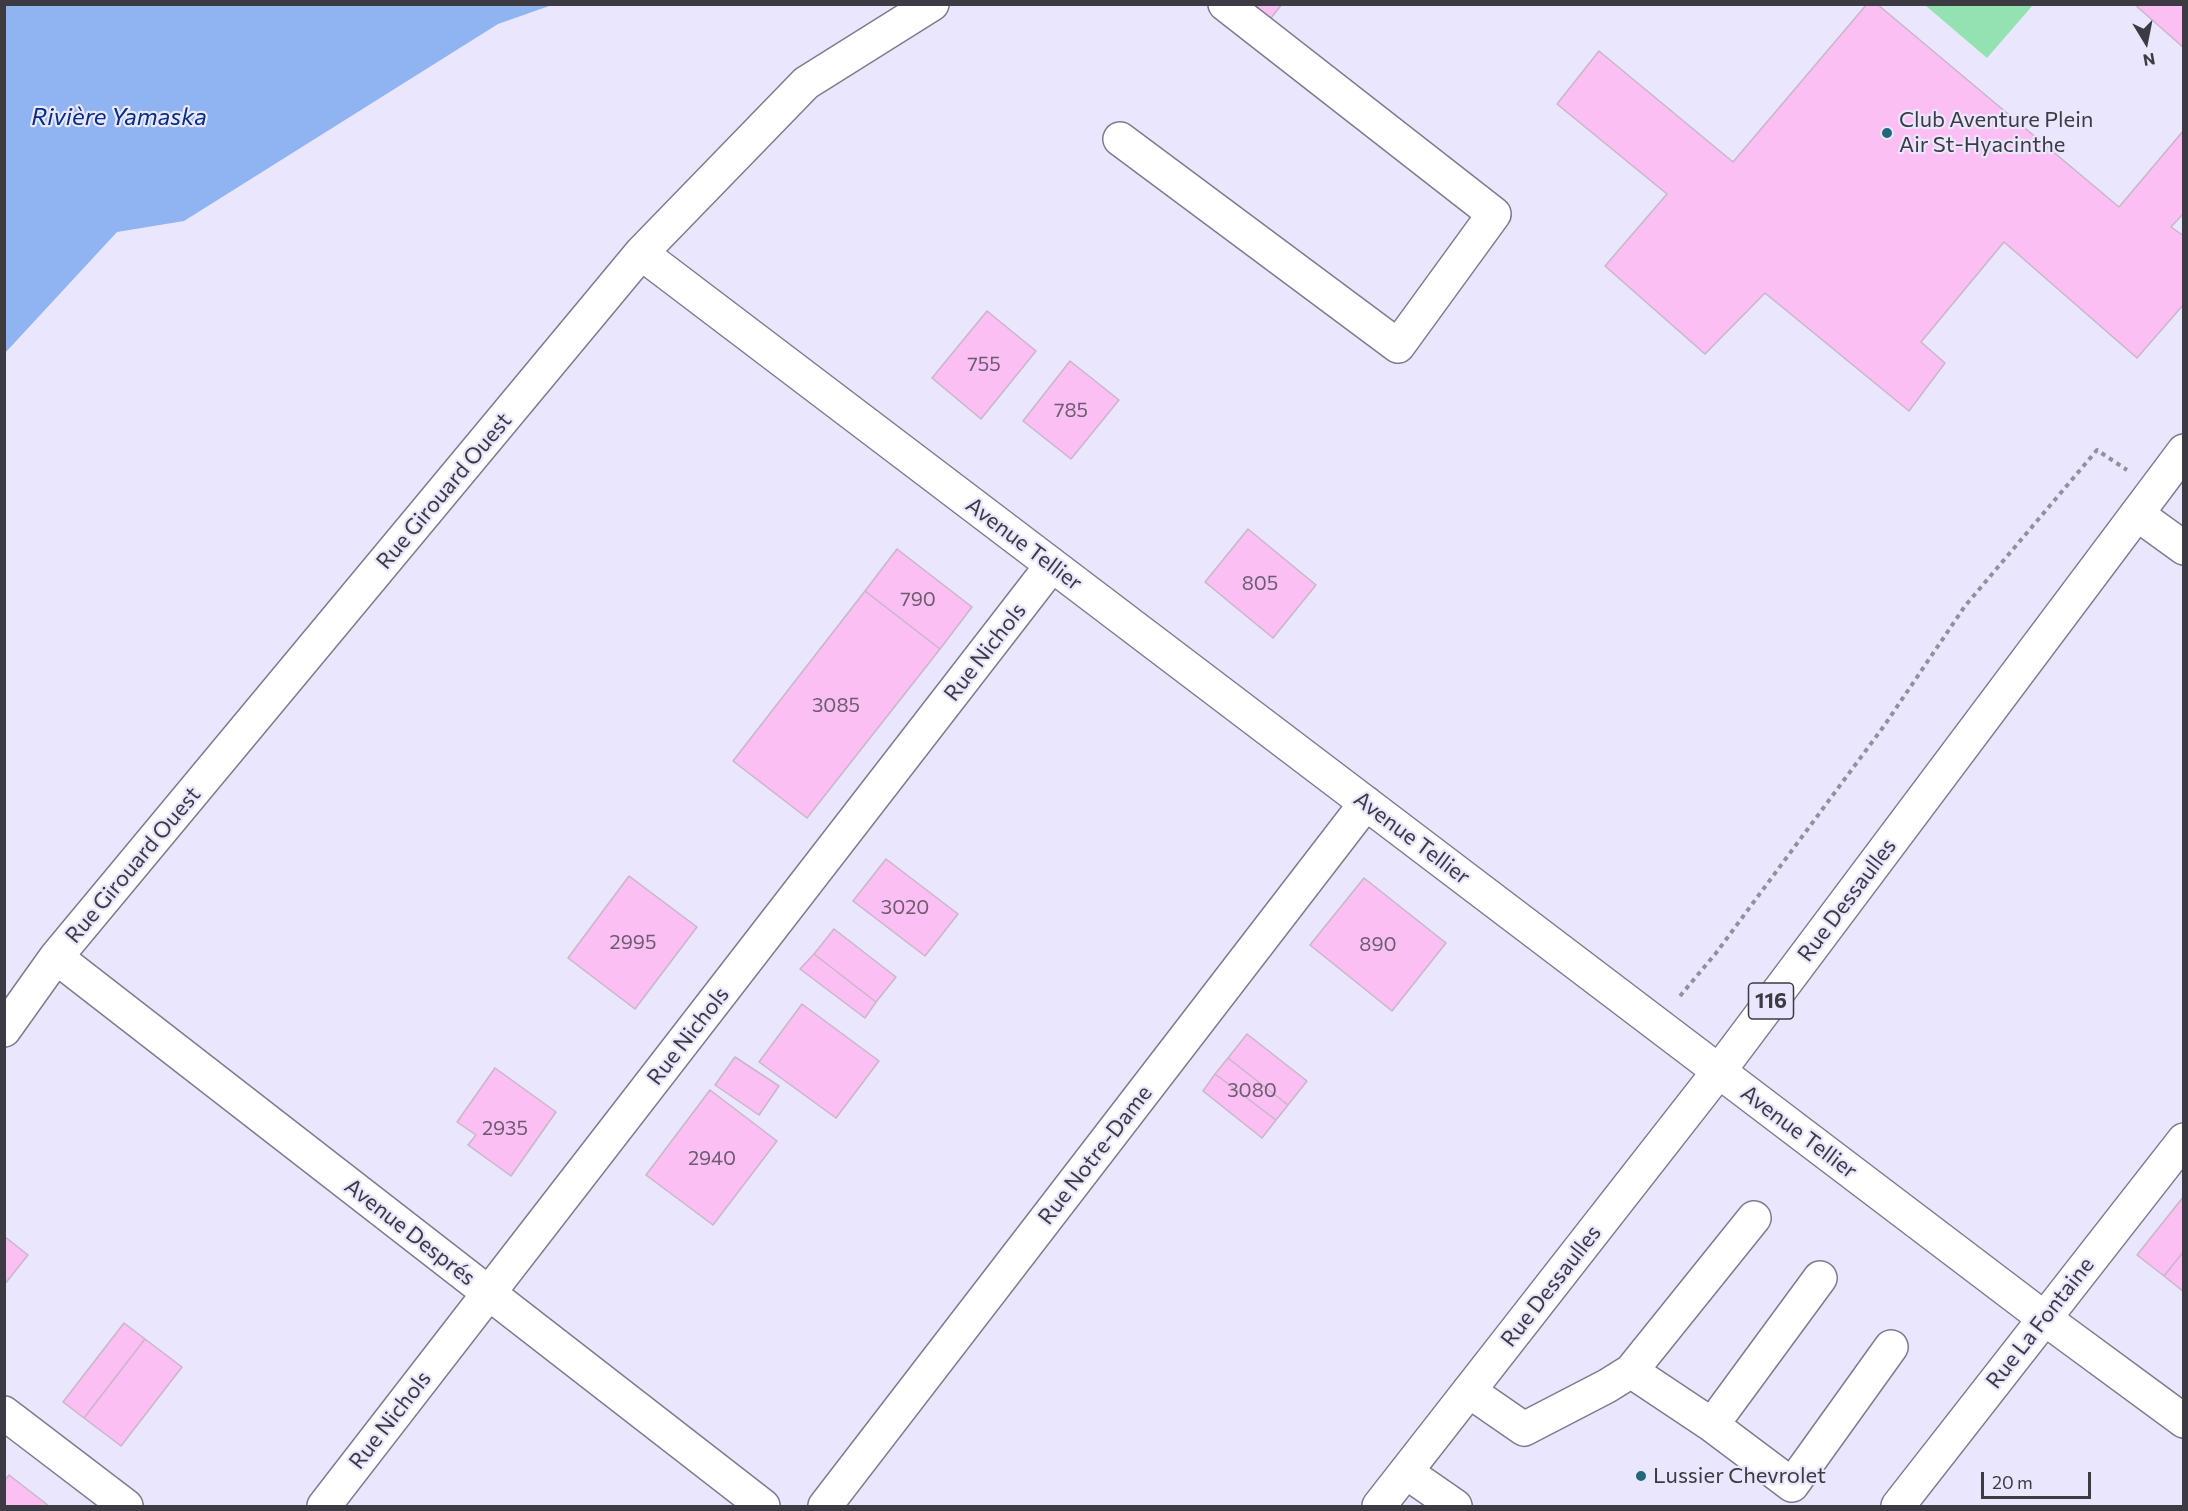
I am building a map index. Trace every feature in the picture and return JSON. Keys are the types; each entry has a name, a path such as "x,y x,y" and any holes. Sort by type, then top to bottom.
{"street":[{"name":"Rue Girouard Ouest","path":"4,1030 56,957 641,254 806,83 932,4"},
{"path":"1120,140 1398,346 1494,214 1225,4"},
{"name":"Avenue Tellier","path":"641,254 2044,1318 2184,1421"},
{"name":"Rue Dessaulles","path":"1379,1506 1719,1071 2184,451"},
{"path":"2146,501 2184,548"},
{"name":"Rue Nichols","path":"324,1506 1052,565"},
{"name":"Rue Notre-Dame","path":"825,1506 1366,803"},
{"name":"Avenue Després","path":"56,957 763,1506"},
{"name":"Rue La Fontaine","path":"1898,1506 2184,1140"},
{"path":"1469,1391 1524,1429 1607,1386 1631,1371 1754,1218"},
{"path":"1712,1425 1820,1278"},
{"path":"1631,1371 1712,1425 1792,1485 1890,1347"},
{"path":"4,1413 126,1506"},
{"path":"1406,1472 1455,1506"}],"path":[{"path":"1657,1024 1716,953 1877,736 1965,606 2097,450 2146,501"}],"green space":[{"path":"1925,5 2033,5 1987,58"}],"water":[{"name":"Rivière Yamaska","path":"5,4 552,5 498,24 184,221 117,232 5,353"}],"building":[{"path":"1246,4 1282,4 1268,22"},
{"path":"1867,4 1877,4 2119,207 2184,130 2184,213 2171,227 2184,236 2184,304 2137,358 2004,242 1921,342 1945,363 1909,411 1765,293 1705,354 1605,266 1667,194 1557,104 1599,51 1733,162"},
{"path":"2134,4 2184,4 2184,48"},
{"path":"987,311 1036,351 981,419 932,378"},
{"path":"1070,361 1119,400 1071,459 1023,421"},
{"path":"1248,529 1316,585 1273,638 1205,582"},
{"path":"897,549 972,607 940,649 865,591"},
{"path":"865,591 940,649 807,818 733,761"},
{"path":"886,859 958,914 925,956 853,901"},
{"path":"629,876 697,927 635,1009 568,958"},
{"path":"1364,878 1446,943 1392,1011 1310,945"},
{"path":"834,929 896,977 876,1002 814,954"},
{"path":"814,954 876,1002 865,1018 800,969"},
{"path":"802,1004 879,1061 836,1118 759,1062"},
{"path":"1247,1034 1307,1081 1288,1105 1228,1058"},
{"path":"735,1057 779,1086 759,1115 715,1085"},
{"path":"1228,1058 1288,1105 1276,1120 1215,1074"},
{"path":"495,1068 556,1112 511,1176 468,1145 476,1135 457,1122"},
{"path":"1215,1074 1276,1120 1262,1138 1203,1091"},
{"path":"710,1090 777,1141 713,1225 646,1175"},
{"path":"2184,1196 2184,1251 2164,1276 2137,1255"},
{"path":"4,1236 28,1255 4,1285"},
{"path":"2184,1251 2184,1292 2164,1276"},
{"path":"124,1323 145,1339 84,1418 63,1402"},
{"path":"145,1339 182,1367 121,1446 84,1418"},
{"path":"9,1475 49,1506 4,1506 4,1481"}],"place":[{"name":"Club Aventure Plein Air St-Hyacinthe","path":"1887,133"},
{"name":"Lussier Chevrolet","path":"1641,1476"}]}
